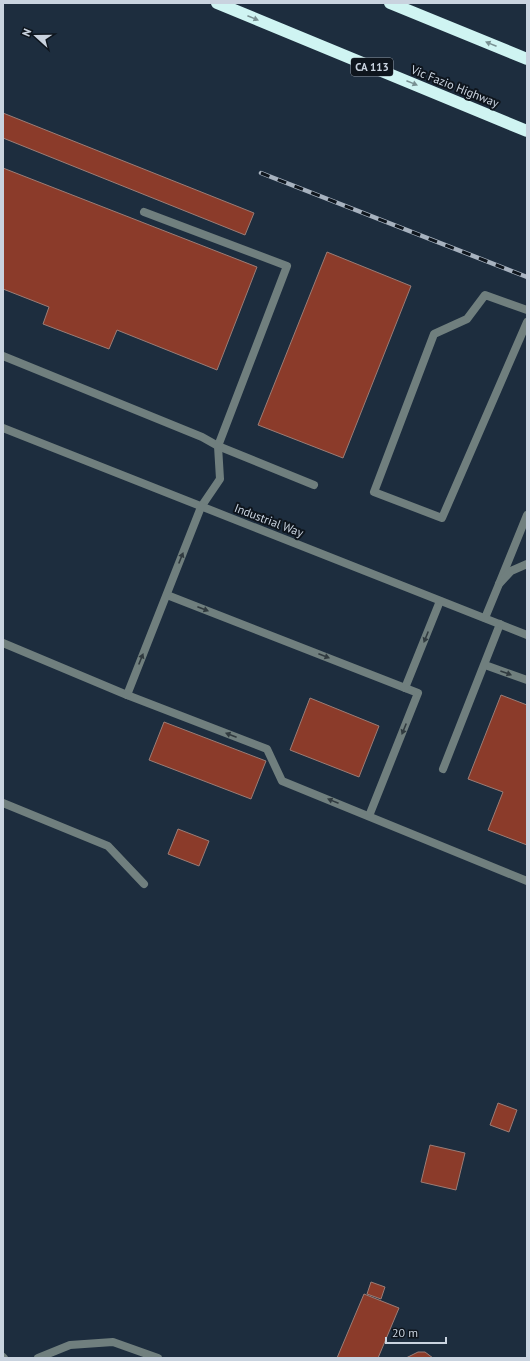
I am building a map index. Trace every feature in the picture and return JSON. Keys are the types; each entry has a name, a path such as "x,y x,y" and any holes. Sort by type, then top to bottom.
{"highway":[{"name":"Vic Fazio Highway","path":"217,3 527,130"},
{"path":"390,3 527,59"}],"street":[{"path":"127,695 201,507 220,479 218,446 287,266 144,212"},
{"path":"527,310 485,295 467,319 434,334 374,492 442,518 527,322"},
{"path":"3,356 202,436 218,446 314,486"},
{"name":"Industrial Way","path":"3,428 527,635"},
{"path":"485,618 527,514"},
{"path":"500,584 511,571 527,564"},
{"path":"167,595 418,693 369,816"},
{"path":"405,688 440,601"},
{"path":"443,769 500,624"},
{"path":"3,643 127,695 267,749 282,781 527,881"},
{"path":"485,665 527,680"},
{"path":"3,802 108,846 144,884"},
{"path":"38,1358 70,1345 113,1342 158,1358"}],"building":[{"path":"3,113 254,213 245,235 3,138"},
{"path":"3,168 257,267 217,370 117,330 109,349 43,324 49,307 3,289"},
{"path":"327,252 411,286 343,458 258,425"},
{"path":"501,695 527,705 527,845 488,830 503,792 468,779"},
{"path":"310,698 379,726 359,777 290,750"},
{"path":"164,722 266,761 251,799 149,760"},
{"path":"178,829 209,841 199,866 168,854"},
{"path":"498,1103 517,1110 509,1132 490,1125"},
{"path":"430,1145 465,1153 456,1190 421,1182"},
{"path":"371,1282 385,1287 381,1299 367,1294"},
{"path":"364,1294 399,1308 378,1358 337,1358"},
{"path":"418,1352 425,1352 433,1358 406,1358"}],"railway":[{"path":"261,173 527,277"}]}
